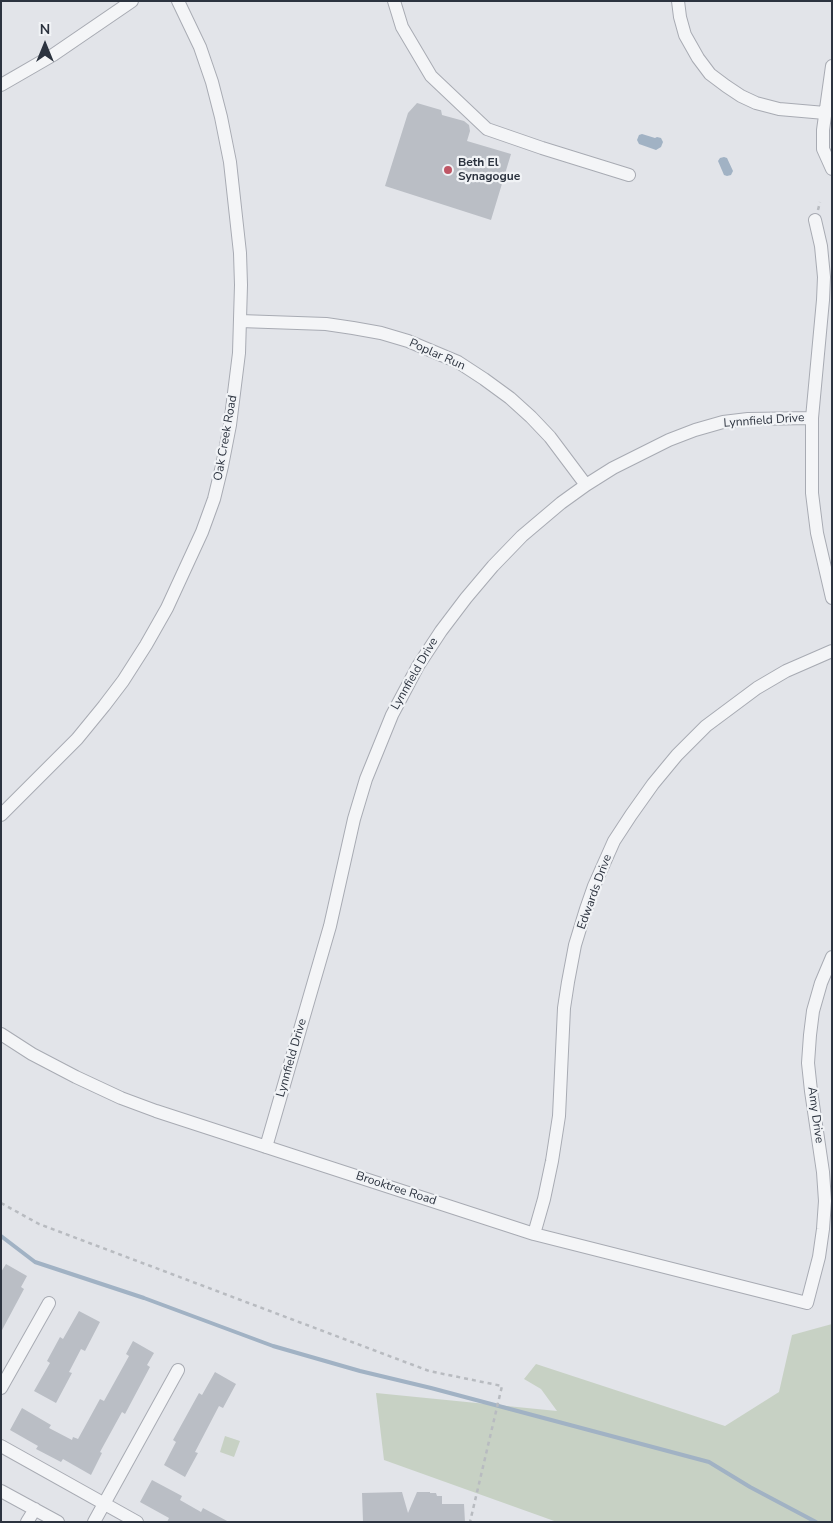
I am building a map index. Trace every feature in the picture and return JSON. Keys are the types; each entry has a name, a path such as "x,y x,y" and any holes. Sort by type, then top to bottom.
{"street":[{"path":"1,85 53,55 132,1"},
{"name":"Oak Creek Road","path":"1,815 77,739 123,681 167,608 202,532 214,499 230,425 239,354 240,254 230,162 221,117 200,47 178,1"},
{"path":"394,1 402,27 431,76 487,129 629,174"},
{"path":"678,1 680,17 686,35 698,58 710,74 741,96 756,103 779,109 825,113"},
{"path":"832,66 823,130 823,148 832,168"},
{"path":"815,220 821,246 824,300 812,418 812,493 817,533 832,598"},
{"name":"Poplar Run","path":"240,321 326,324 353,328 408,342 458,362 504,394 531,417 550,436 586,485"},
{"name":"Lynnfield Drive","path":"266,1147 330,926 354,819 366,779 392,715 418,666 441,631 493,566 522,536 586,485 614,468 636,456 695,430 723,422 748,419 812,418"},
{"name":"Edwards Drive","path":"534,1234 544,1199 559,1116 564,1008 575,946 594,886 614,840 653,784 677,755 706,726 757,688 786,671 832,651"},
{"name":"Amy Drive","path":"807,1303 824,1229 825,1201 824,1172 808,1063 810,1035 813,1011 821,983 832,957"},
{"name":"Brooktree Road","path":"1,1034 32,1054 76,1077 121,1098 156,1111 534,1234 807,1303"},
{"path":"1,1388 49,1303"},
{"path":"94,1522 178,1370"},
{"path":"1,1446 137,1522"},
{"path":"1,1490 58,1522"},
{"path":"27,1522 35,1509"}],"path":[{"path":"1,1203 39,1224 429,1371 502,1386 470,1522"}],"shaded area":[{"path":"832,1324 832,1522 557,1522 384,1460 376,1393 557,1411 541,1389 524,1379 536,1364 725,1426 779,1392 792,1335"},
{"path":"225,1436 240,1441 234,1457 220,1452"}],"water":[{"path":"639,135 661,138 663,142 661,147 656,150 639,144 637,140"},
{"path":"724,157 727,158 733,171 731,175 724,175 718,161"}],"building":[{"name":"Beth El Synagogue","path":"417,103 441,110 442,115 464,121 469,125 470,131 467,141 511,154 491,220 385,186 408,113"},
{"path":"6,1264 27,1276 21,1287 24,1289 1,1332 1,1272"},
{"path":"79,1311 100,1322 85,1351 81,1349 69,1372 72,1373 56,1403 34,1391 50,1363 47,1361 60,1337 63,1339"},
{"path":"133,1341 154,1353 147,1365 150,1367 125,1414 122,1412 100,1452 102,1453 91,1475 63,1459 61,1462 36,1449 38,1446 10,1430 22,1408 51,1425 49,1428 72,1440 73,1437 78,1439 100,1399 104,1401 129,1356 126,1354"},
{"path":"215,1372 236,1384 223,1408 219,1406 195,1452 198,1453 185,1477 164,1465 176,1442 173,1440 199,1393 202,1395"},
{"path":"152,1480 182,1496 180,1500 201,1512 203,1508 229,1522 167,1522 169,1518 140,1502"},
{"path":"402,1492 408,1513 417,1492 430,1492 436,1493 437,1496 442,1496 442,1504 464,1504 465,1522 363,1522 362,1493"}],"waterway":[{"path":"1,1236 35,1262 144,1298 273,1346 360,1371 709,1462 750,1487 816,1522"}],"place":[{"name":"Beth El Synagogue","path":"448,170"}]}
